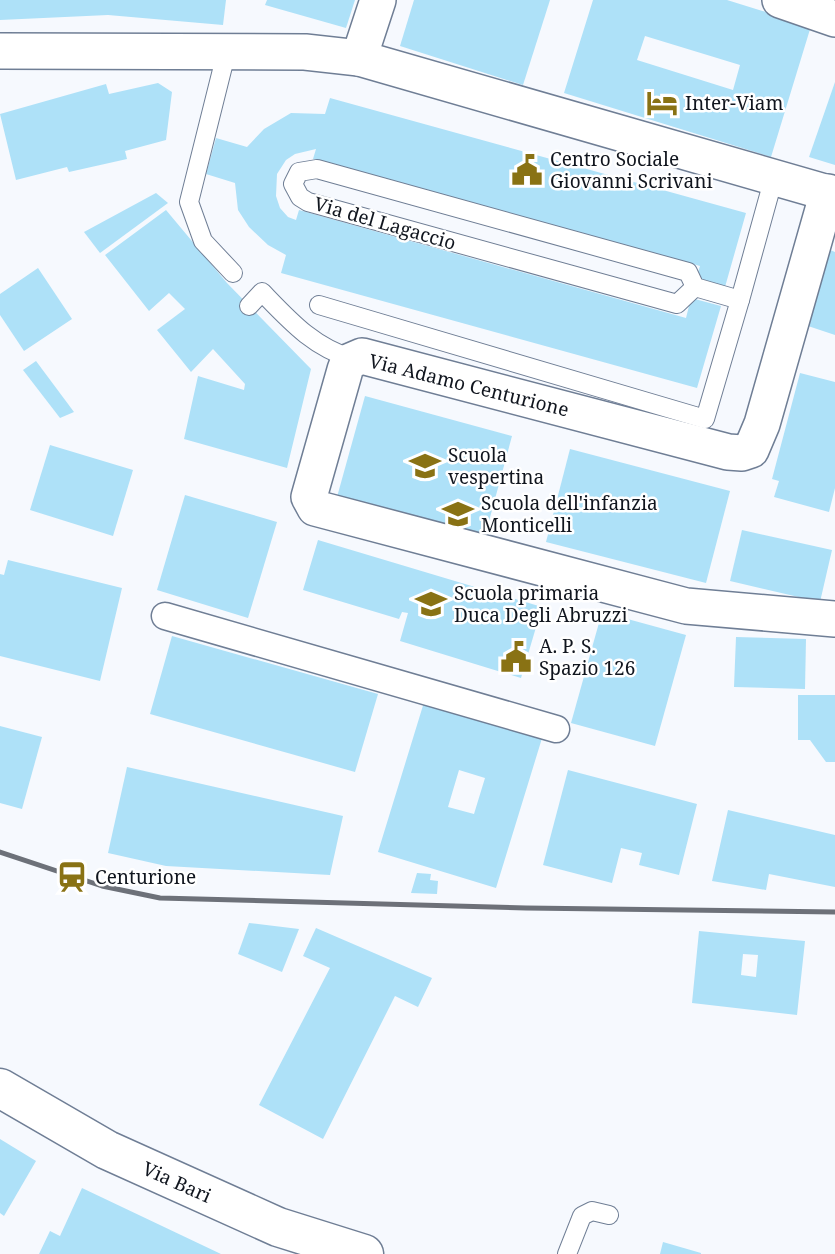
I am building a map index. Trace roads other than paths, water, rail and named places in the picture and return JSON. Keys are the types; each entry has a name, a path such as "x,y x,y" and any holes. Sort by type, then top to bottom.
{"street":[{"path":"359,58 378,0"},
{"path":"780,0 835,19"},
{"path":"0,51 305,51 359,58 831,193"},
{"name":"Via Adamo Centurione","path":"831,193 756,442 751,450 742,453 715,449 371,358 353,359 345,370 311,490 310,503 315,508 686,606 835,619"},
{"path":"165,616 556,729"},
{"name":"Via Bari","path":"0,1088 107,1150 278,1227 364,1254"}],"lane":[{"path":"227,50 189,202 203,241 233,273"},
{"name":"Via del Lagaccio","path":"695,287 677,304 308,202 300,197 293,184 299,172 317,169 688,272 695,287 740,300"},
{"path":"319,305 705,419 774,177"},
{"path":"249,306 262,292 303,335 334,353 353,359"},
{"path":"567,1254 582,1216 592,1211 609,1216"}],"railway":[{"path":"0,852 102,886 160,898 526,908 835,912"}],"place":[{"name":"Inter-Viam","path":"662,103"},
{"name":"Centro Sociale Giovanni Scrivani","path":"527,170"},
{"name":"Scuola vespertina","path":"425,466"},
{"name":"Scuola dell'infanzia Monticelli","path":"458,514"},
{"name":"Scuola primaria Duca Degli Abruzzi","path":"431,604"},
{"name":"A. P. S. Spazio 126","path":"516,657"},
{"name":"Centurione","path":"72,877"}]}
